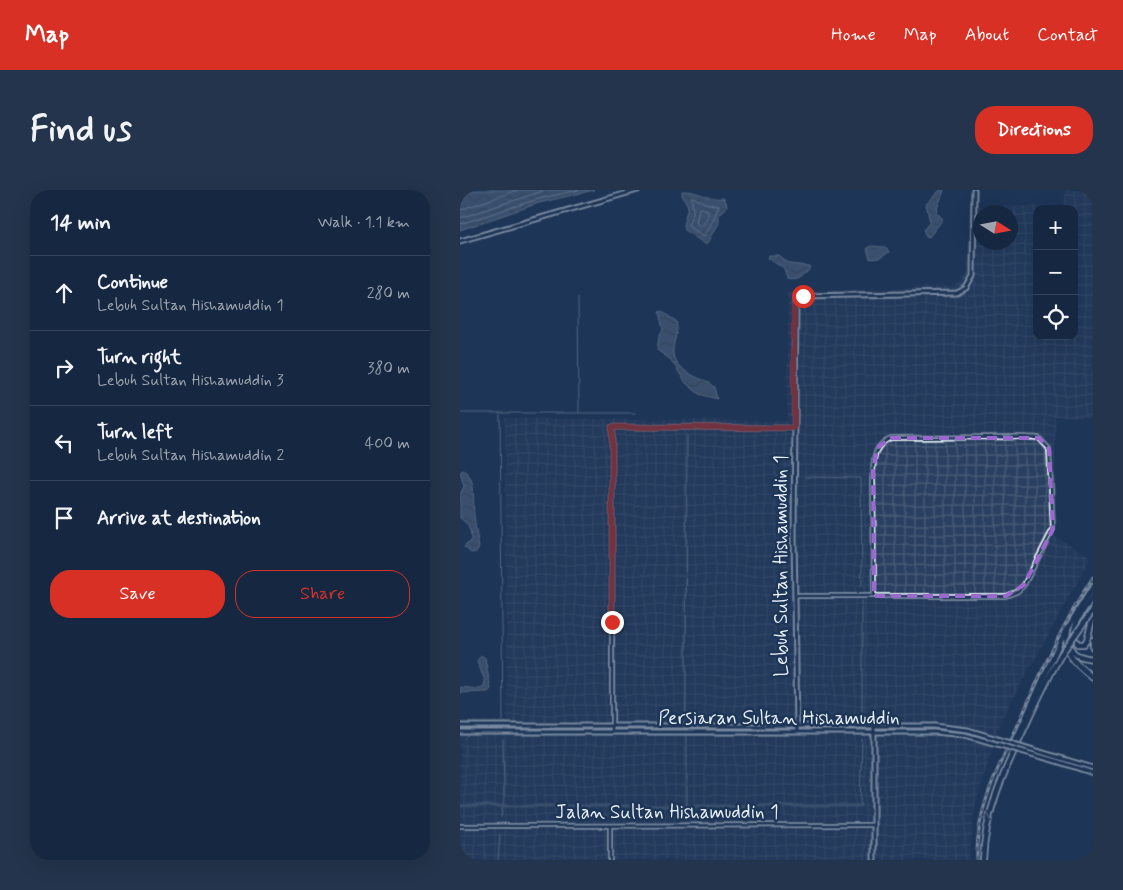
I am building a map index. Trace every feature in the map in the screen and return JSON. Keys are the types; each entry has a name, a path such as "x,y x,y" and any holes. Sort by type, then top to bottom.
{"main road":[{"path":"983,860 987,820 1023,721 1093,587"},
{"path":"1093,596 1066,637 1067,650 1075,663 1093,678"},
{"path":"1001,778 1062,653 1093,610"},
{"path":"1075,621 1073,636 1076,643 1082,644 1087,640 1093,616"},
{"path":"1075,621 1070,639 1070,647 1079,657 1093,660"},
{"path":"1093,640 1093,647"}],"street":[{"path":"460,241 638,190"},
{"name":"Lebuh Sultan Hishamuddin 1","path":"797,731 794,596 794,308 798,298 958,293 966,288 973,276 974,190"},
{"path":"612,732 612,427 794,428"},
{"path":"794,596 874,596 1006,596 1018,591 1024,585 1053,529 1052,469 1049,449 1046,445 1039,438 1020,437 891,438 883,441 874,455 873,471 874,596"},
{"name":"Persiaran Sultan Hishamuddin","path":"460,726 934,726 968,730 1093,773"},
{"path":"874,726 874,860"},
{"name":"Persiaran Sultan Hishamuddin","path":"460,732 934,732 965,734 1093,768"},
{"name":"Jalan Sultan Hishamuddin 1","path":"460,826 874,825"},
{"path":"610,826 610,860"}],"highlighted area":[{"path":"891,438 1039,438 1049,449 1053,529 1024,585 1006,596 874,596 873,471 877,448"}],"shaded area":[{"path":"1066,190 1093,190 1093,418 1055,416 1055,536 1091,557 1001,721 975,806 969,860 460,860 460,721 507,721 505,418 787,421 788,292 955,286 967,275 970,206 973,206 973,250 1018,250 1018,206 1033,206 1033,340 1078,340 1078,205 1064,205"}],"water":[{"path":"460,190 594,190 539,203 460,230"},
{"path":"940,190 944,190 936,212 943,219 929,237 926,236 923,230 930,222 926,204"},
{"path":"682,191 693,192 711,198 723,198 726,201 727,207 719,215 719,223 708,243 705,244 684,230 683,225 688,206"},
{"path":"871,246 885,247 889,252 880,258 870,259 867,248"},
{"path":"769,256 779,256 789,264 809,266 810,268 795,280 787,279 784,269 768,258"},
{"path":"661,311 676,321 677,324 673,349 677,363 688,372 714,387 717,399 699,394 686,383 671,360 657,350 659,337 663,330 659,312"},
{"path":"463,470 468,474 473,484 475,527 479,547 476,552 471,553 464,547 471,540 470,530 460,518 460,495 464,486 460,472"},
{"path":"481,655 485,658 491,689 488,692 460,693 460,687 478,689 484,686 485,681 477,661"}],"waterway":[{"path":"578,298 579,412"},
{"path":"460,413 635,413"},
{"path":"500,413 503,721"},
{"path":"686,717 687,435"},
{"path":"805,477 861,478 862,586"},
{"path":"862,601 862,716"},
{"path":"687,736 687,806"},
{"path":"860,806 862,739"},
{"path":"501,817 504,797 503,740"},
{"path":"460,806 860,806"},
{"path":"498,860 500,834"}],"railway":[{"path":"977,860 980,822 998,768 1054,645 1093,577"}],"route":[{"path":"612,622 612,427 794,428 794,308 798,298 803,296"}]}
